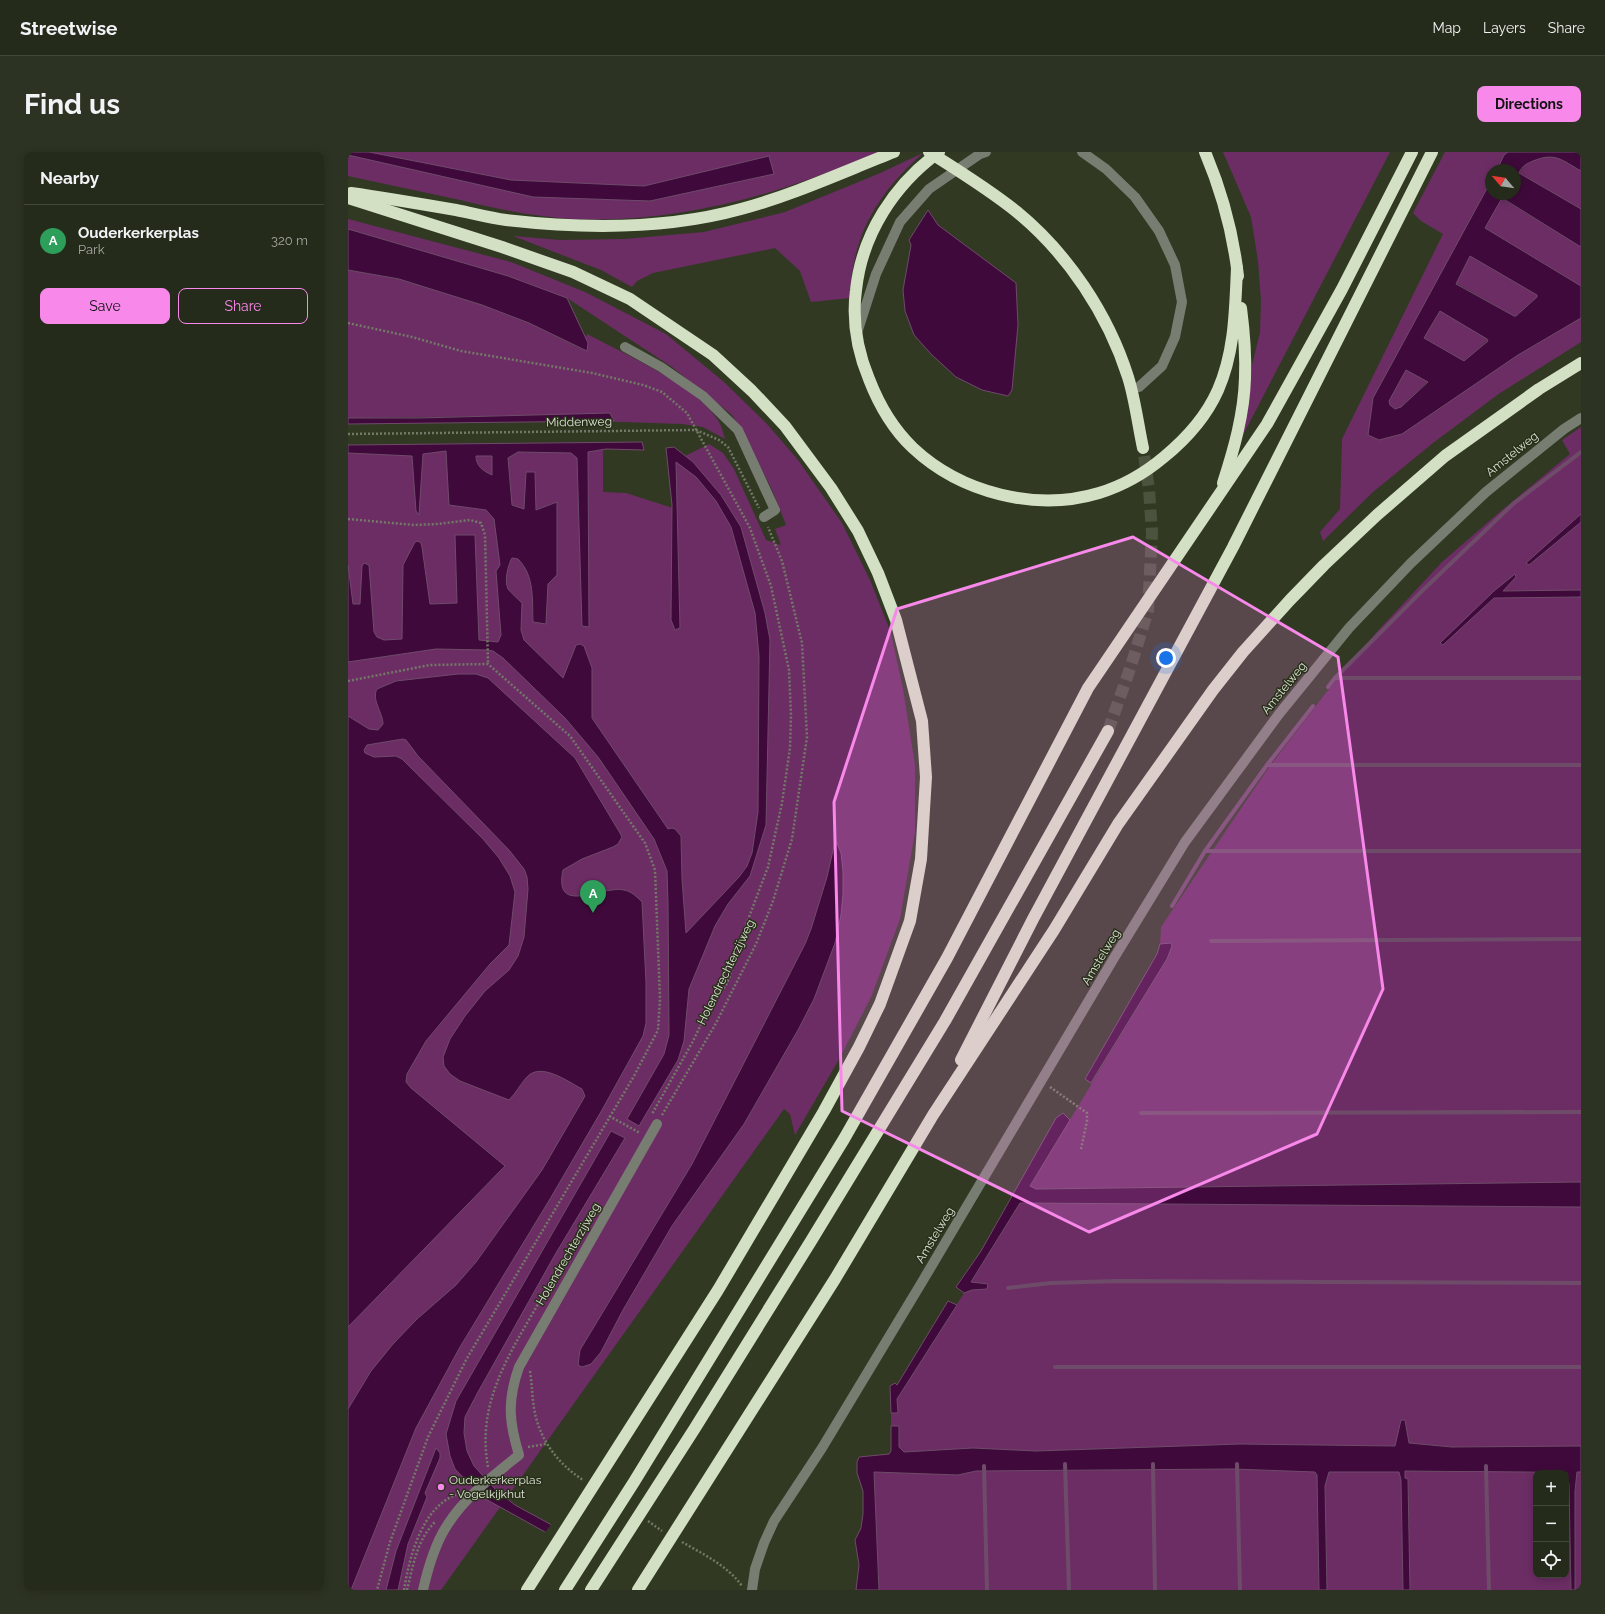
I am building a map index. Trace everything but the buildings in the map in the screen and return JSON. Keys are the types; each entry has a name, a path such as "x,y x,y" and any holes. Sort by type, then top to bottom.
{"highway":[{"path":"348,192 512,220 583,226 663,223 740,210 839,175 894,152"},
{"path":"929,152 988,190 1018,212 1059,252 1087,292 1107,325 1128,377 1143,448"},
{"path":"939,152 902,186 889,202 873,230 858,273 855,296 856,337 864,368 873,391 884,411 898,431 913,448 933,464 956,478 970,484 1013,498 1037,500 1073,499 1099,493 1125,482 1154,466 1180,445 1208,410 1218,391 1230,356 1234,328 1237,268"},
{"path":"1205,152 1216,176 1226,209 1233,241 1243,328 1245,380 1239,424 1220,493"},
{"path":"568,1586 634,1482 844,1139 947,958 1088,688 1267,424 1342,289 1410,156"},
{"path":"933,1115 1033,919 1236,540 1429,157"},
{"path":"348,198 502,247 573,272 630,299 712,355 752,391 785,426 831,488 858,531 878,573 896,620 922,721 926,777 921,859 910,921 880,1004 859,1047 824,1111 718,1290 528,1590"},
{"path":"638,1590 835,1279 933,1115 1054,930 1118,824 1186,726 1244,652 1324,565 1377,515 1445,456 1539,390 1581,363"},
{"path":"591,1590 695,1428 945,1021 1108,731"}],"street":[{"path":"856,337 876,274 900,222 929,189 980,154 986,152"},
{"path":"1082,152 1106,169 1135,197 1159,231 1175,265 1182,302 1175,337 1162,366 1139,387 1131,389"},
{"path":"625,346 661,367 703,396 738,430 775,510 764,517"},
{"name":"Amstelweg","path":"752,1590 755,1569 764,1543 774,1521 822,1448 1042,1082 1114,958 1185,842 1284,708 1350,628 1410,563 1486,492 1564,429 1581,418"},
{"name":"Holendrechterzijweg","path":"518,1455 513,1435 510,1400 513,1383 526,1354 645,1136 657,1124"},
{"path":"423,1590 430,1562 446,1525 473,1494 518,1455"}],"path":[{"path":"348,323 412,337 461,351 592,372 643,385 662,392 687,413 750,528 771,586 789,670 791,715 790,748 782,803 768,867 738,946 730,976 726,985 711,1004 692,1044 652,1115"},
{"name":"Middenweg","path":"348,434 696,430 720,440 728,447 764,517"},
{"name":"Holendrechterzijweg","path":"657,1124 715,1025 756,944 773,901 792,839 807,737 802,643 782,561 764,517"},
{"path":"348,519 414,525 470,520 480,523 485,535 488,664"},
{"path":"348,681 430,665 488,664 570,736 645,843 655,870 660,999 658,1030 634,1076 466,1360 450,1392 426,1444 390,1542 377,1590"},
{"path":"1042,1082 1086,1113 1087,1121 1081,1149"},
{"path":"609,1116 645,1136"},
{"path":"645,1127 645,1136"},
{"path":"637,1140 645,1136"},
{"path":"490,1478 485,1452 485,1432 488,1410 493,1392 508,1356 583,1229"},
{"path":"518,1455 524,1449 531,1446 546,1444 536,1422 533,1407 531,1378 526,1354"},
{"path":"404,1590 407,1570 413,1551 419,1534 430,1516 447,1499 455,1495 465,1493 473,1494"}],"highlighted area":[{"path":"1133,537 1338,657 1383,989 1317,1134 1089,1232 842,1111 834,802 897,609"}],"shaded area":[{"path":"348,152 878,152 805,181 729,203 651,217 573,219 516,212 348,176"},
{"path":"348,152 369,152 511,180 644,186 769,156 774,174 650,201 533,197 348,155"},
{"path":"1223,152 1390,152 1243,435 1246,391 1260,332 1261,301 1258,261 1251,217"},
{"path":"1445,152 1508,152 1504,155 1500,164 1485,164 1485,193 1368,435 1428,416 1518,355 1581,318 1581,342 1500,393 1433,443 1373,492 1323,541 1320,532 1340,509 1342,439 1443,234 1421,221 1413,213"},
{"path":"1508,152 1581,152 1581,171 1558,158 1553,157 1541,158 1533,161 1526,164 1521,169 1521,164 1500,164 1504,155"},
{"path":"923,153 892,184 870,217 862,235 856,255 850,298 811,302 800,271 775,248 653,273 637,281 632,287 601,270 513,236 560,240 624,239 704,232 785,212 878,174"},
{"path":"1543,156 1558,157 1581,171 1581,209 1521,174 1521,170 1526,164"},
{"path":"1521,174 1581,209 1581,247 1505,200 1521,200"},
{"path":"1485,192 1485,200 1501,200 1485,228 1581,286 1581,318 1518,355 1402,434 1379,440 1368,435 1373,398","holes":["1470,256 1537,295 1537,297 1516,316 1514,316 1456,284","1440,311 1487,339 1488,341 1464,361 1424,338","1406,370 1428,382 1401,407 1395,409 1390,405 1389,401"]},
{"path":"1500,200 1504,200 1581,247 1581,286 1485,228"},
{"path":"928,210 938,225 1016,283 1018,325 1012,390 1008,396 982,390 956,377 931,354 914,335 905,311 903,290 911,245 909,240"},
{"path":"348,219 511,262 585,292 666,334 724,382 767,424 798,460 842,523 870,580 891,633 903,689 915,765 915,832 900,919 872,995 841,1056 795,1135 790,1114 784,1109 441,1590 348,1590 348,453 412,455 441,445 511,492 507,444 603,444 603,492 626,493 676,509 675,461 709,444 723,453 734,469 766,540 781,545 775,529 786,525 773,492 748,441 732,415 672,367 567,298 508,276 348,229"},
{"path":"348,229 508,276 567,298 588,343 587,351 529,323 482,305 399,279 348,270"},
{"path":"1470,256 1537,295 1537,297 1516,316 1514,316 1456,283"},
{"path":"348,270 399,279 482,305 529,323 582,349 587,334 659,372 696,396 710,409 719,422 725,439 703,427 682,424 593,421 581,415 348,418"},
{"path":"1440,311 1488,340 1464,361 1424,338"},
{"path":"1405,370 1428,381 1401,407 1395,409 1391,408 1389,401"},
{"path":"610,413 614,421 348,424 348,418 419,418"},
{"path":"1581,427 1581,514 1526,563 1529,565 1581,522 1581,590 1502,591 1516,577 1443,645 1494,598 1581,597 1581,1182 1036,1189 1030,1186 1167,959 1171,944 1160,944 1161,927 1267,770 1325,694 1375,634 1442,562 1570,454 1562,440"},
{"path":"642,442 644,450 606,449 588,452 589,627 582,626 577,458 571,453 518,452 508,458 512,505 524,509 526,472 535,472 536,510 557,502 557,575 548,584 546,624 533,622 532,589 527,573 518,559 512,558 508,569 506,582 508,589 522,603 521,630 524,640 563,678 576,645 580,644 584,646 592,668 592,718 668,829 675,829 681,836 682,879 686,933 739,877 747,866 752,853 758,812 759,656 755,613 731,527 716,501 696,477 676,462 680,628 675,630 671,620 672,505 666,448 674,447 693,462 721,495 741,527 765,613 770,640 766,825 750,876 728,904 715,926 689,989 684,1041 678,1060 639,1126 627,1119 664,1054 669,1035 667,871 654,839 598,757 565,718 503,658 493,651 436,649 348,662 348,565 353,604 360,604 362,566 364,563 369,565 374,632 377,637 384,640 402,639 403,565 415,542 418,541 421,543 422,547 430,604 457,603 455,535 475,535 479,640 498,642 501,635 496,571 500,565 494,519 486,510 449,505 446,451 423,454 419,515 416,511 412,456 348,453 348,445","holes":["476,456 492,456 492,475 481,468 476,460"]},
{"path":"476,456 492,456 492,476 483,470 477,463"},
{"path":"1581,514 1581,522 1529,565 1526,563"},
{"path":"1515,574 1516,577 1503,591 1581,590 1581,597 1494,598 1443,645 1440,643 1494,591"},
{"path":"458,674 476,674 488,678 575,758 620,833 622,837 618,844 582,859 563,870 562,884 565,892 572,896 624,890 636,896 642,902 646,982 646,1023 643,1036 602,1110 460,1347 416,1428 351,1590 348,1590 348,1409 371,1371 393,1344 417,1319 456,1285 476,1262 542,1170 585,1096 582,1089 554,1074 539,1071 532,1073 526,1078 509,1100 460,1081 450,1074 444,1066 443,1057 450,1039 465,1016 485,991 509,970 518,956 524,937 528,889 527,877 524,869 509,850 418,756 406,740 403,739 367,745 364,750 365,753 374,757 396,756 402,759 483,839 499,858 510,876 515,892 509,945 490,964 426,1041 407,1074 406,1082 411,1088 505,1166 348,1327 348,716 369,729 378,730 383,724 375,697 377,689 396,681"},
{"path":"837,843 841,853 843,871 841,915 835,943 814,999 744,1124 672,1226 623,1310 601,1352 591,1364 582,1367 578,1365 580,1350 692,1164 805,944 827,877 834,846"},
{"path":"1171,943 1172,946 1167,959 1091,1083 1085,1079 1157,954 1160,944"},
{"path":"1063,1113 1070,1120 1030,1186 1036,1189 1581,1182 1581,1207 1020,1203 971,1282 988,1284 987,1289 972,1290 964,1293 956,1287 981,1251 1056,1118"},
{"path":"611,1131 625,1138 556,1253 478,1392 465,1417 464,1433 467,1451 474,1466 495,1489 515,1505 550,1524 652,1590 566,1550 545,1532 482,1497 455,1469 450,1456 446,1434 456,1401"},
{"path":"1020,1203 1581,1207 1581,1446 1452,1447 1409,1443 1405,1420 1401,1421 1396,1446 1240,1444 1036,1451 973,1448 904,1452 899,1447 898,1426 891,1426 891,1413 898,1412 897,1399 964,1293 972,1290 987,1288 987,1284 971,1282"},
{"path":"948,1301 957,1305 897,1399 898,1413 891,1413 890,1386 895,1383 897,1385"},
{"path":"1401,1420 1405,1420 1409,1443 1452,1447 1581,1446 1581,1472 1577,1472 1575,1491 1575,1590 1571,1590 1569,1470 1533,1470 1533,1472 1405,1471 1405,1478 1408,1479 1410,1590 1403,1590 1401,1480 1399,1472 1329,1472 1325,1486 1327,1590 1319,1590 1317,1475 1315,1472 1233,1469 976,1471 958,1475 874,1472 879,1590 856,1590 859,1565 855,1540 861,1528 863,1514 863,1491 857,1473 857,1462 859,1457 889,1454 891,1451 891,1426 899,1426 899,1447 904,1452 973,1448 1036,1451 1240,1444 1395,1446"},
{"path":"436,1448 440,1453 440,1458 425,1493 427,1497 408,1544 398,1590 386,1590 396,1551"},
{"path":"1233,1469 1315,1471 1317,1475 1319,1590 879,1590 874,1472 958,1475 976,1471"},
{"path":"1405,1471 1533,1472 1533,1578 1569,1578 1569,1512 1571,1590 1410,1590 1408,1479 1405,1478"},
{"path":"1329,1472 1399,1472 1401,1480 1403,1590 1327,1590 1325,1486"},
{"path":"1577,1472 1581,1472 1581,1590 1575,1590 1575,1491"}],"pier":[{"path":"552,1523 654,1590 624,1590 564,1552 544,1534"}],"waterway":[{"path":"1328,687 1335,678 1422,591 1513,504 1581,452"},
{"path":"1335,678 1581,678"},
{"path":"1172,906 1205,851 1267,765 1313,706"},
{"path":"1267,765 1581,765"},
{"path":"1205,851 1581,851"},
{"path":"1211,941 1581,939"},
{"path":"1141,1113 1581,1112"},
{"path":"1008,1288 1051,1283 1118,1281 1581,1283"},
{"path":"1055,1367 1581,1367"},
{"path":"1065,1464 1069,1590"},
{"path":"1153,1464 1155,1590"},
{"path":"1237,1464 1240,1590"},
{"path":"984,1466 987,1590"},
{"path":"1486,1466 1489,1590"}],"tunnel":[{"path":"1108,731 1131,666 1148,610 1152,533 1149,489 1143,448"}],"place":[{"name":"Ouderkerkerplas","path":"593,913"},
{"name":"Ouderkerkerplas - Vogelkijkhut","path":"441,1487"}]}
